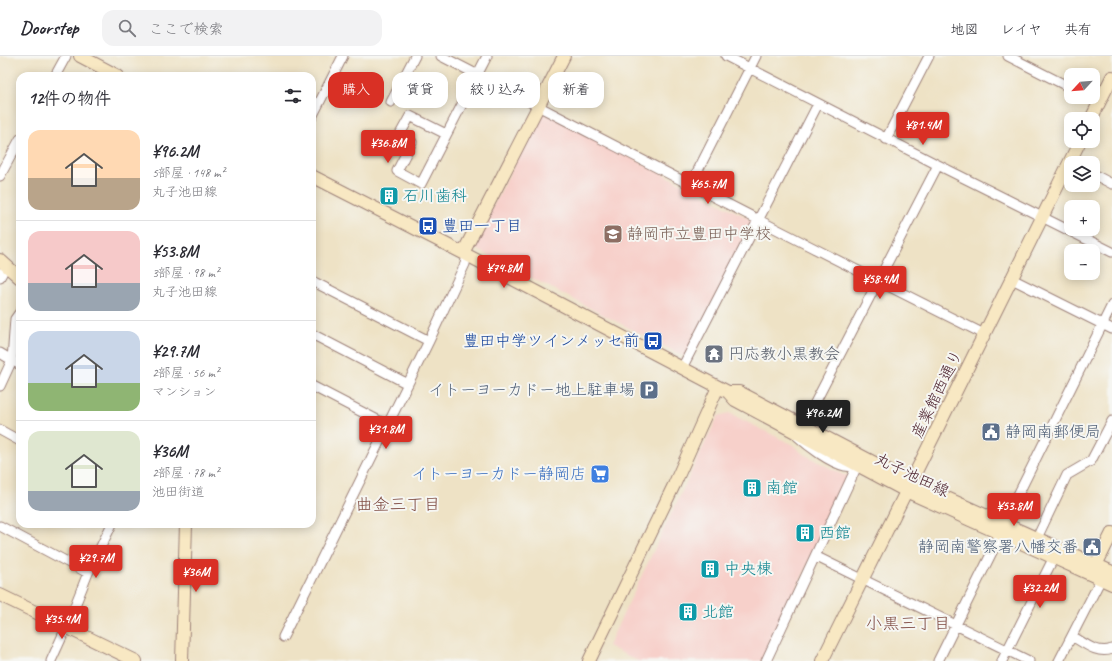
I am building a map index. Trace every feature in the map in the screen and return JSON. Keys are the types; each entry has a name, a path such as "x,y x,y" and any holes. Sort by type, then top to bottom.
{"street":[{"path":"57,72 66,56"},
{"path":"80,56 97,60 113,72"},
{"path":"316,109 343,56"},
{"path":"391,102 415,56"},
{"path":"441,56 472,72"},
{"path":"479,72 487,56"},
{"path":"540,104 564,56"},
{"path":"726,56 886,139 1112,252"},
{"path":"691,184 756,56"},
{"path":"886,139 929,56"},
{"path":"1008,56 1064,84"},
{"path":"1100,92 1112,77"},
{"path":"682,368 818,104"},
{"path":"540,107 691,184 759,221 984,334"},
{"path":"446,134 410,116 399,136 412,142 396,171 421,184 460,108"},
{"path":"283,637 408,384 465,264 465,254 538,108"},
{"path":"0,176 16,146"},
{"path":"797,429 878,281 938,165"},
{"name":"産業館西通り","path":"822,661 1064,176"},
{"name":"丸子池田線","path":"316,178 465,254 718,387 735,400 1002,530 1056,553 1096,565 1112,572"},
{"path":"1100,178 1112,184"},
{"path":"0,277 3,263 16,274"},
{"path":"1012,279 1112,329"},
{"path":"316,283 429,340"},
{"path":"938,661 1112,305"},
{"path":"0,386 16,362 14,319 16,317"},
{"path":"316,336 408,384"},
{"path":"0,353 16,362"},
{"path":"589,661 674,485 718,387"},
{"path":"316,388 387,425"},
{"path":"1037,538 1068,475 1092,461 1112,421"},
{"name":"丸子池田線","path":"797,429 857,466 909,486"},
{"path":"0,430 16,439"},
{"path":"766,661 857,466"},
{"path":"0,526 88,573"},
{"path":"51,661 88,573 110,528"},
{"path":"182,661 186,528"},
{"name":"丸子池田線","path":"1002,530 1037,538 1056,553 1107,582"},
{"path":"1058,661 1072,636 1107,582 1096,565 1112,533"},
{"path":"1002,661 1056,553"},
{"path":"816,556 955,626 1029,661"},
{"path":"0,595 136,661"},
{"path":"1072,636 1100,651 1112,649"}],"shaded area":[{"name":"静岡市立豊田中学校","path":"542,111 754,221 685,357 472,247"},
{"path":"729,413 793,445 802,453 843,475 850,475 763,661 638,661 608,646 718,416"}],"place":[{"name":"石川歯科","path":"389,196"},
{"name":"豊田一丁目","path":"428,226"},
{"name":"静岡市立豊田中学校","path":"613,234"},
{"name":"豊田中学ツインメッセ前","path":"653,341"},
{"name":"円応教小黒教会","path":"714,354"},
{"name":"イトーヨーカドー地上駐車場","path":"649,390"},
{"name":"静岡南郵便局","path":"991,432"},
{"name":"イトーヨーカドー静岡店","path":"600,474"},
{"name":"南館","path":"752,488"},
{"name":"西館","path":"805,533"},
{"name":"静岡南警察署八幡交番","path":"1092,547"},
{"name":"中央棟","path":"710,569"},
{"name":"北館","path":"688,612"}],"district":[{"name":"曲金三丁目","path":"398,504"},
{"name":"小黒三丁目","path":"908,623"}]}
